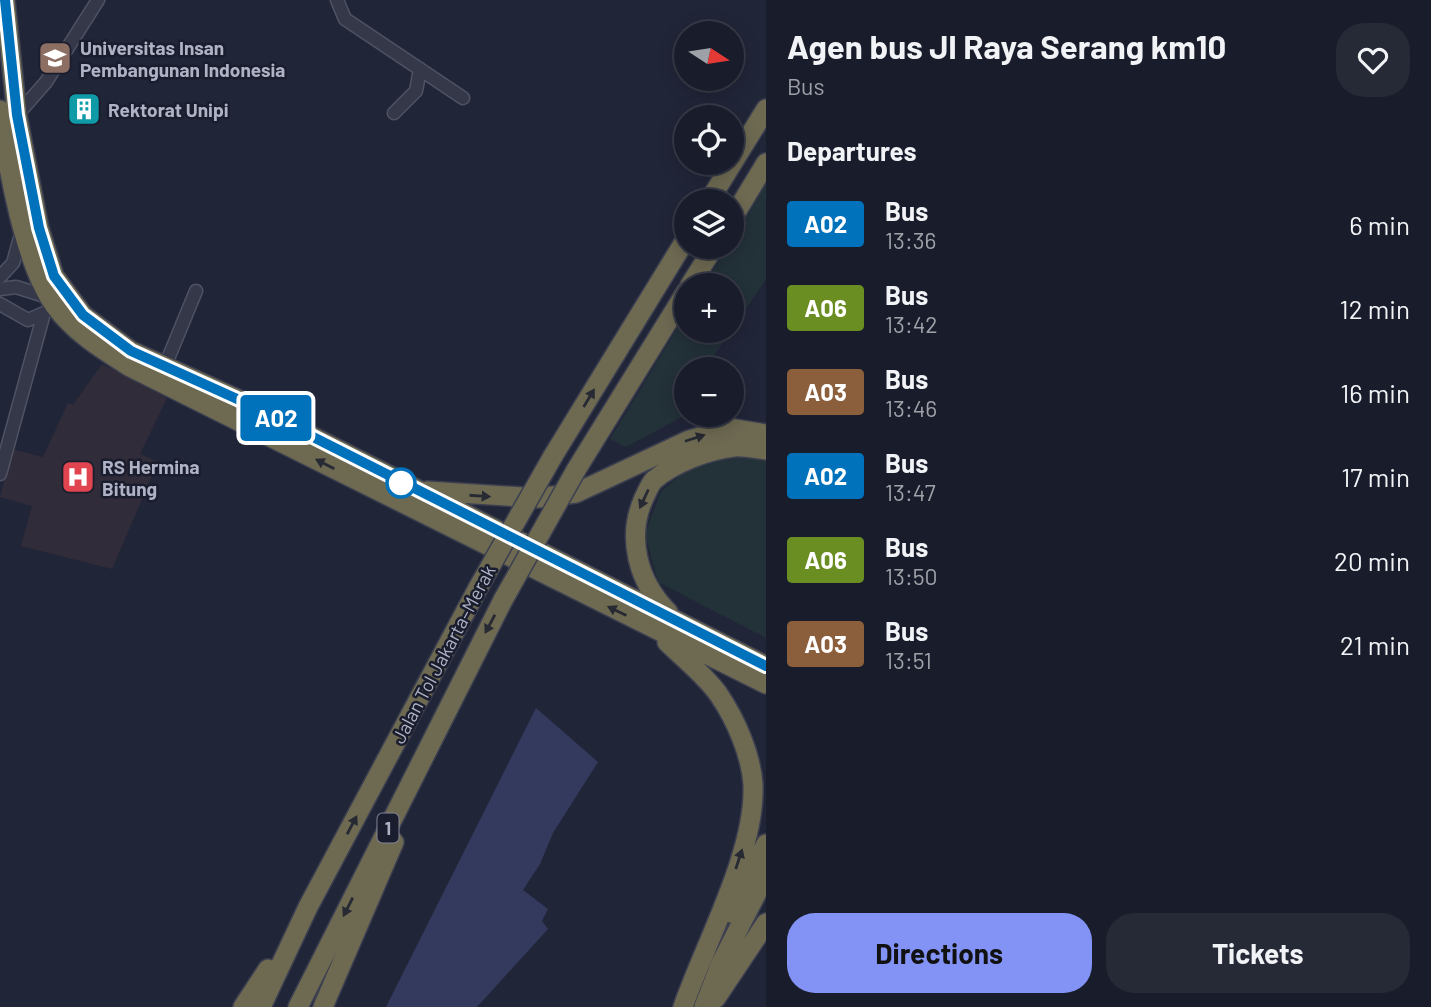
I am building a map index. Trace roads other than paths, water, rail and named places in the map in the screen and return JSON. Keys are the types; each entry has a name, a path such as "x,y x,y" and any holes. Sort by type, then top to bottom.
{"highway":[{"path":"5,0 8,112 3,149 38,277 55,304 86,339 130,367 390,487 495,498 576,493 689,440 729,428 766,434"},
{"path":"716,189 766,109"},
{"path":"8,112 54,276 55,304"},
{"path":"744,199 766,163"},
{"name":"Jalan Tol Jakarta–Merak","path":"261,1007 309,907 478,588 553,456 674,259"},
{"path":"55,304 83,315 117,342 246,403 390,487 653,629 766,684"},
{"name":"Jalan Tol Jakarta–Merak","path":"298,1007 503,600 576,470 674,311"},
{"path":"679,622 654,598 638,562 634,533 638,512 653,481 692,458 734,447 766,450"},
{"path":"412,489 766,666"},
{"path":"653,629 719,695 743,741 753,783 743,844 726,898 683,1007"},
{"path":"323,1007 477,649"},
{"path":"683,1007 766,844"},
{"path":"704,1007 721,962 766,875"},
{"path":"243,1007 309,907"},
{"path":"711,1007 766,923"}],"street":[{"path":"8,112 46,82 98,0"},
{"path":"337,0 345,19 463,98"},
{"path":"394,113 416,91 420,69"},
{"path":"0,276 16,255 23,223"},
{"path":"0,289 16,287 55,304"},
{"path":"165,366 197,291"},
{"path":"0,304 28,320 55,304"},
{"path":"0,474 55,304"}],"water":[{"path":"536,708 598,762 553,833 540,864 523,890 548,909 542,921 548,929 477,1007 386,1007"}],"place":[{"name":"Universitas Insan Pembangunan Indonesia","path":"55,58"},
{"name":"Rektorat Unipi","path":"84,109"},
{"name":"RS Hermina Bitung","path":"78,477"}]}
